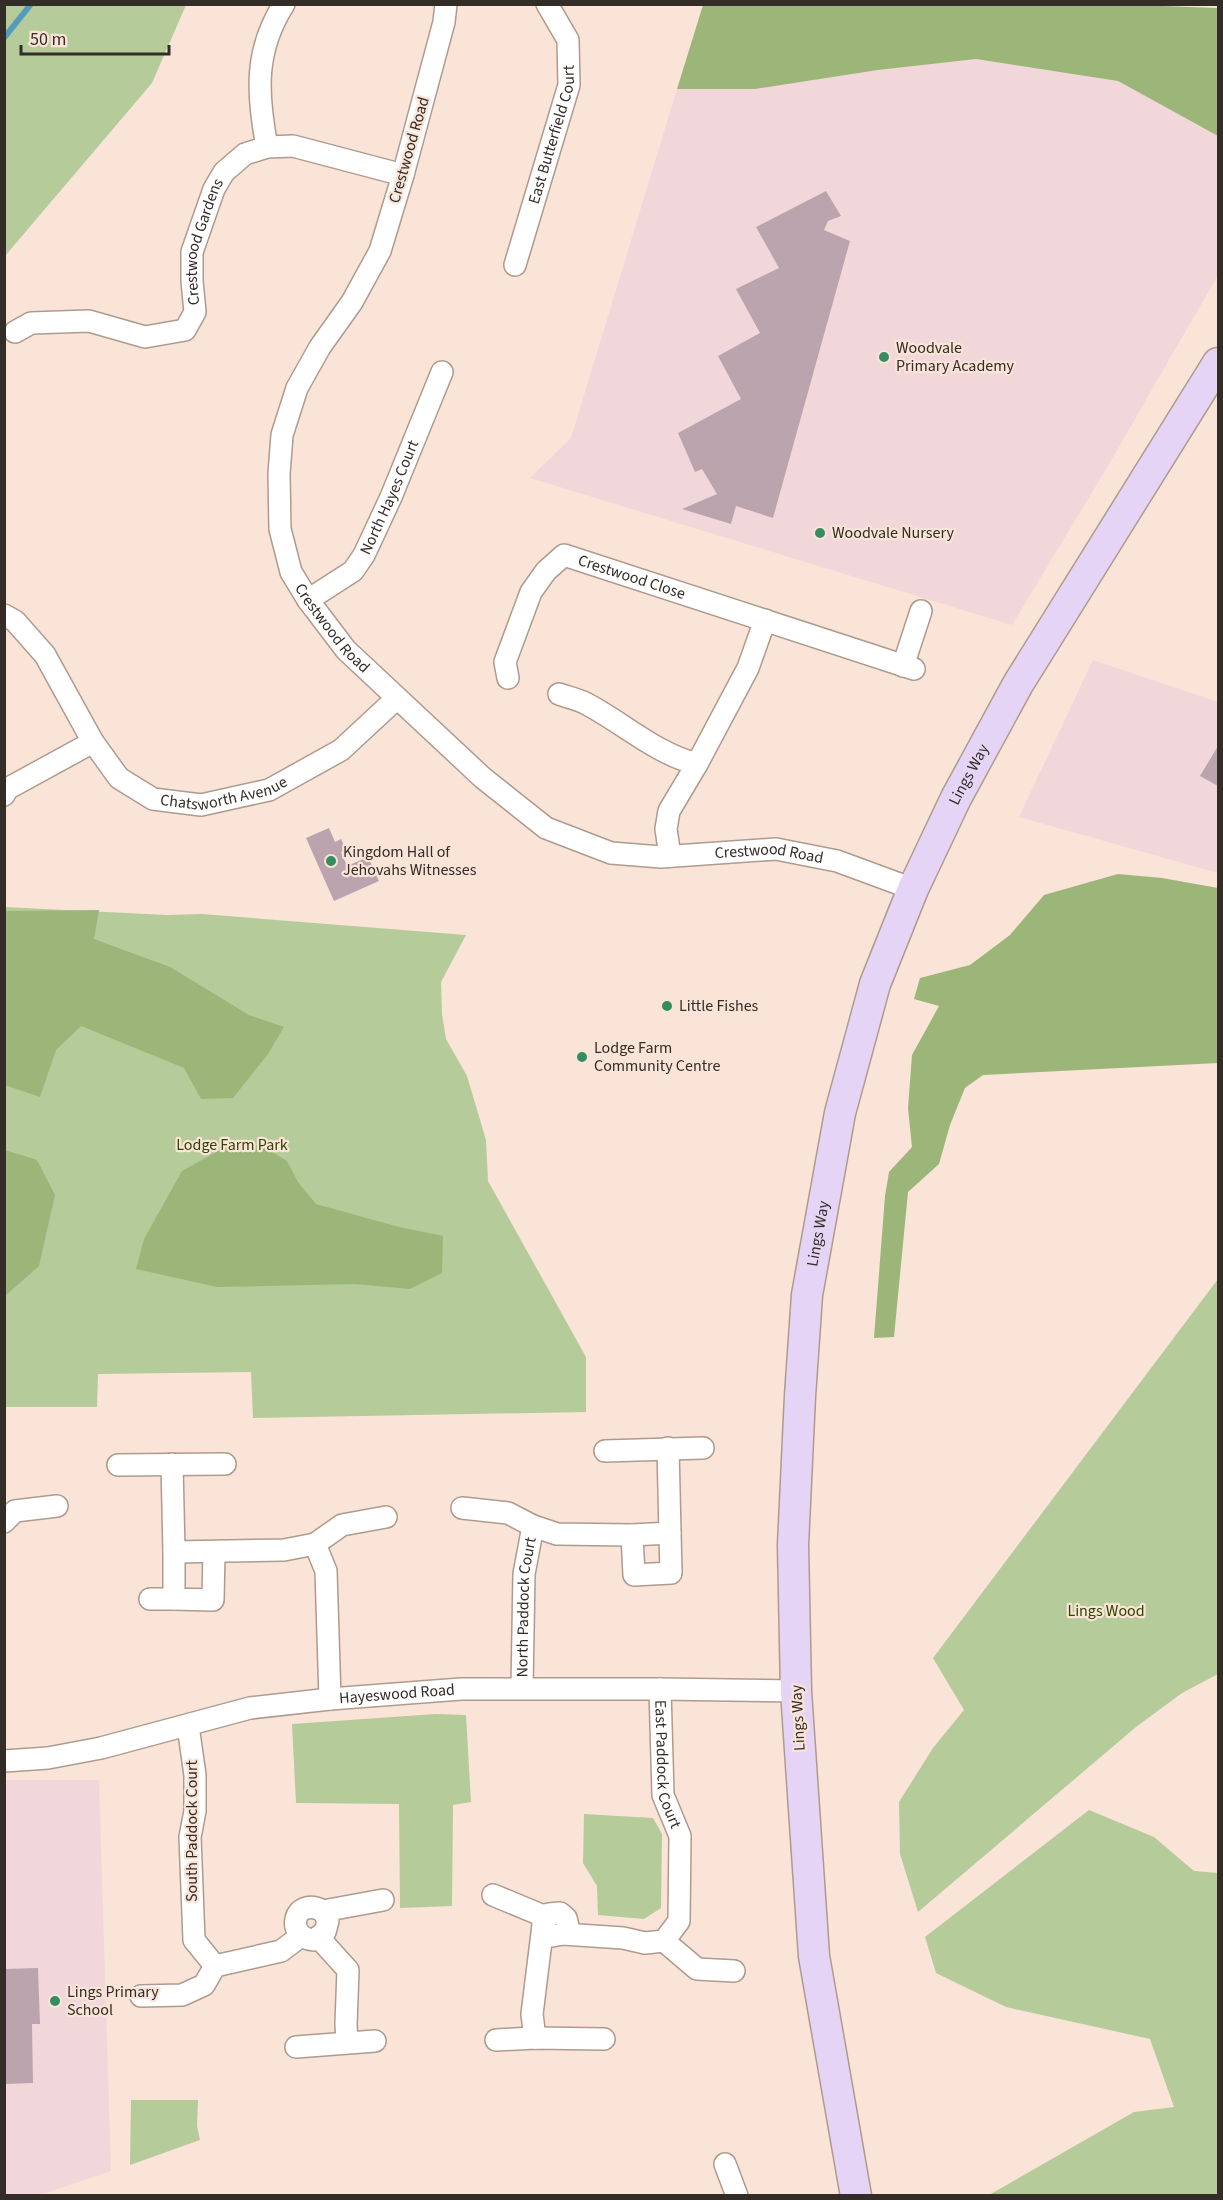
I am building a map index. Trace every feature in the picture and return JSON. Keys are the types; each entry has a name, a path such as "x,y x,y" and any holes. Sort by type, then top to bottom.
{"street":[{"path":"267,147 260,109 261,60 275,18 285,4"},
{"name":"Crestwood Road","path":"446,4 444,22 380,251 352,302 320,347 297,388 282,435 279,474 280,529 291,573 308,600 346,650 483,778 546,828 611,853 670,856 776,849 837,861 913,889"},
{"name":"East Butterfield Court","path":"515,265 569,85 568,40 547,4"},
{"name":"Crestwood Gardens","path":"15,332 31,323 89,321 145,337 185,330 195,312 192,252 214,189 224,172 245,154 267,147 293,146 403,175"},
{"name":"Lings Way","path":"856,2196 814,1956 796,1691 793,1545 807,1295 840,1113 875,984 913,889 956,798 1018,684 1218,363"},
{"name":"North Hayes Court","path":"308,600 353,572 364,555 391,497 442,372"},
{"name":"Crestwood Close","path":"508,678 505,662 531,592 546,571 564,555 909,668 921,611"},
{"name":"Chatsworth Avenue","path":"4,615 15,621 45,655 93,742 119,778 153,799 201,805 269,790 341,750 396,699"},
{"path":"670,856 666,829 669,811 748,668 765,620"},
{"path":"558,694 584,702 632,733 684,761 697,764"},
{"path":"4,795 7,789 93,742"},
{"path":"632,1535 634,1575 671,1573 668,1448"},
{"path":"605,1450 703,1448"},
{"path":"172,1464 174,1599"},
{"path":"118,1465 225,1464"},
{"path":"4,1522 15,1511 57,1506"},
{"name":"North Paddock Court","path":"462,1508 508,1513 533,1526 557,1534 670,1533"},
{"path":"174,1552 284,1550 315,1544 342,1525 386,1517"},
{"name":"North Paddock Court","path":"522,1688 525,1574 533,1526"},
{"path":"315,1544 326,1571 330,1699"},
{"path":"150,1599 213,1600 214,1552"},
{"name":"Hayeswood Road","path":"4,1761 48,1758 101,1748 250,1708 330,1699 437,1690 522,1688 796,1691"},
{"name":"East Paddock Court","path":"660,1689 663,1795 680,1836 679,1922 664,1941"},
{"name":"South Paddock Court","path":"188,1726 195,1775 195,1811 190,1837 194,1940 215,1966"},
{"path":"493,1895 545,1921"},
{"path":"347,2042 348,1970 295,1926 295,1920 300,1912 310,1907 322,1911 382,1900"},
{"path":"141,1996 182,1995 204,1985 215,1966 281,1951 326,1932 328,1927 326,1916 322,1911"},
{"path":"545,1921 546,1932 552,1936 563,1934 623,1938 645,1943 664,1941 697,1969 734,1971"},
{"path":"535,2038 532,2014 545,1921"},
{"path":"496,2040 604,2039"},
{"path":"296,2047 375,2041"},
{"path":"725,2164 737,2196"}],"shaded area":[{"name":"Woodvale Primary Academy","path":"976,59 1118,81 1218,136 1218,275 1105,471 1012,625 530,478 571,438 677,89 755,89 878,70"},
{"path":"1093,660 1218,702 1218,873 1019,817"},
{"name":"Lings Primary School","path":"5,1780 99,1780 111,2171 40,2195 5,2196"}],"green space":[{"path":"5,4 186,5 152,83 5,256"},
{"path":"703,5 1134,5 1218,8 1218,136 1118,81 976,59 878,70 755,89 677,89"},
{"path":"1118,874 1162,878 1218,888 1218,1063 983,1075 965,1088 950,1125 939,1164 908,1192 894,1337 874,1338 885,1196 889,1172 912,1147 908,1108 912,1055 939,1006 914,999 920,978 970,965 1010,935 1044,895"},
{"name":"Lodge Farm Park","path":"4,907 167,915 202,914 466,935 441,982 442,1014 446,1039 467,1076 486,1140 488,1181 586,1357 586,1412 253,1418 251,1372 98,1374 97,1407 5,1407"},
{"path":"99,910 94,939 170,967 249,1015 284,1027 268,1054 233,1098 201,1099 184,1068 81,1026 56,1050 40,1097 5,1085 5,911"},
{"path":"234,1142 262,1146 287,1161 298,1182 316,1204 399,1227 443,1236 442,1273 410,1289 355,1284 217,1287 136,1269 144,1239 182,1171"},
{"path":"5,1150 37,1160 55,1195 39,1266 5,1296"},
{"name":"Lings Wood","path":"1218,1279 1218,1674 1182,1693 1136,1727 918,1912 900,1854 899,1802 933,1748 964,1710 933,1658"},
{"path":"436,1714 466,1715 471,1802 453,1805 452,1906 400,1908 399,1804 296,1803 292,1724"},
{"path":"1089,1810 1154,1837 1194,1871 1218,1873 1218,2195 989,2195 1134,2112 1174,2107 1150,2039 1006,2007 936,1973 925,1937"},
{"path":"584,1814 653,1818 662,1834 661,1908 644,1919 598,1915 597,1886 583,1863"},
{"path":"131,2100 198,2100 197,2126 200,2140 130,2165"}],"building":[{"path":"826,191 841,216 828,221 824,230 850,241 773,518 736,506 731,524 682,509 717,494 702,469 695,472 678,433 741,399 718,356 760,333 736,289 779,268 756,227"},
{"path":"1218,746 1218,786 1200,776"},
{"name":"Kingdom Hall of Jehovahs Witnesses","path":"329,828 335,842 341,839 346,850 341,852 347,866 368,857 379,881 334,901 306,838"},
{"path":"38,1968 40,2024 32,2024 33,2083 4,2084 4,1969"}],"waterway":[{"path":"4,38 31,4"}],"place":[{"name":"Woodvale Primary Academy","path":"884,357"},
{"name":"Woodvale Nursery","path":"820,533"},
{"name":"Kingdom Hall of Jehovahs Witnesses","path":"331,861"},
{"name":"Little Fishes","path":"667,1006"},
{"name":"Lodge Farm Community Centre","path":"582,1057"},
{"name":"Lings Primary School","path":"55,2001"}]}
